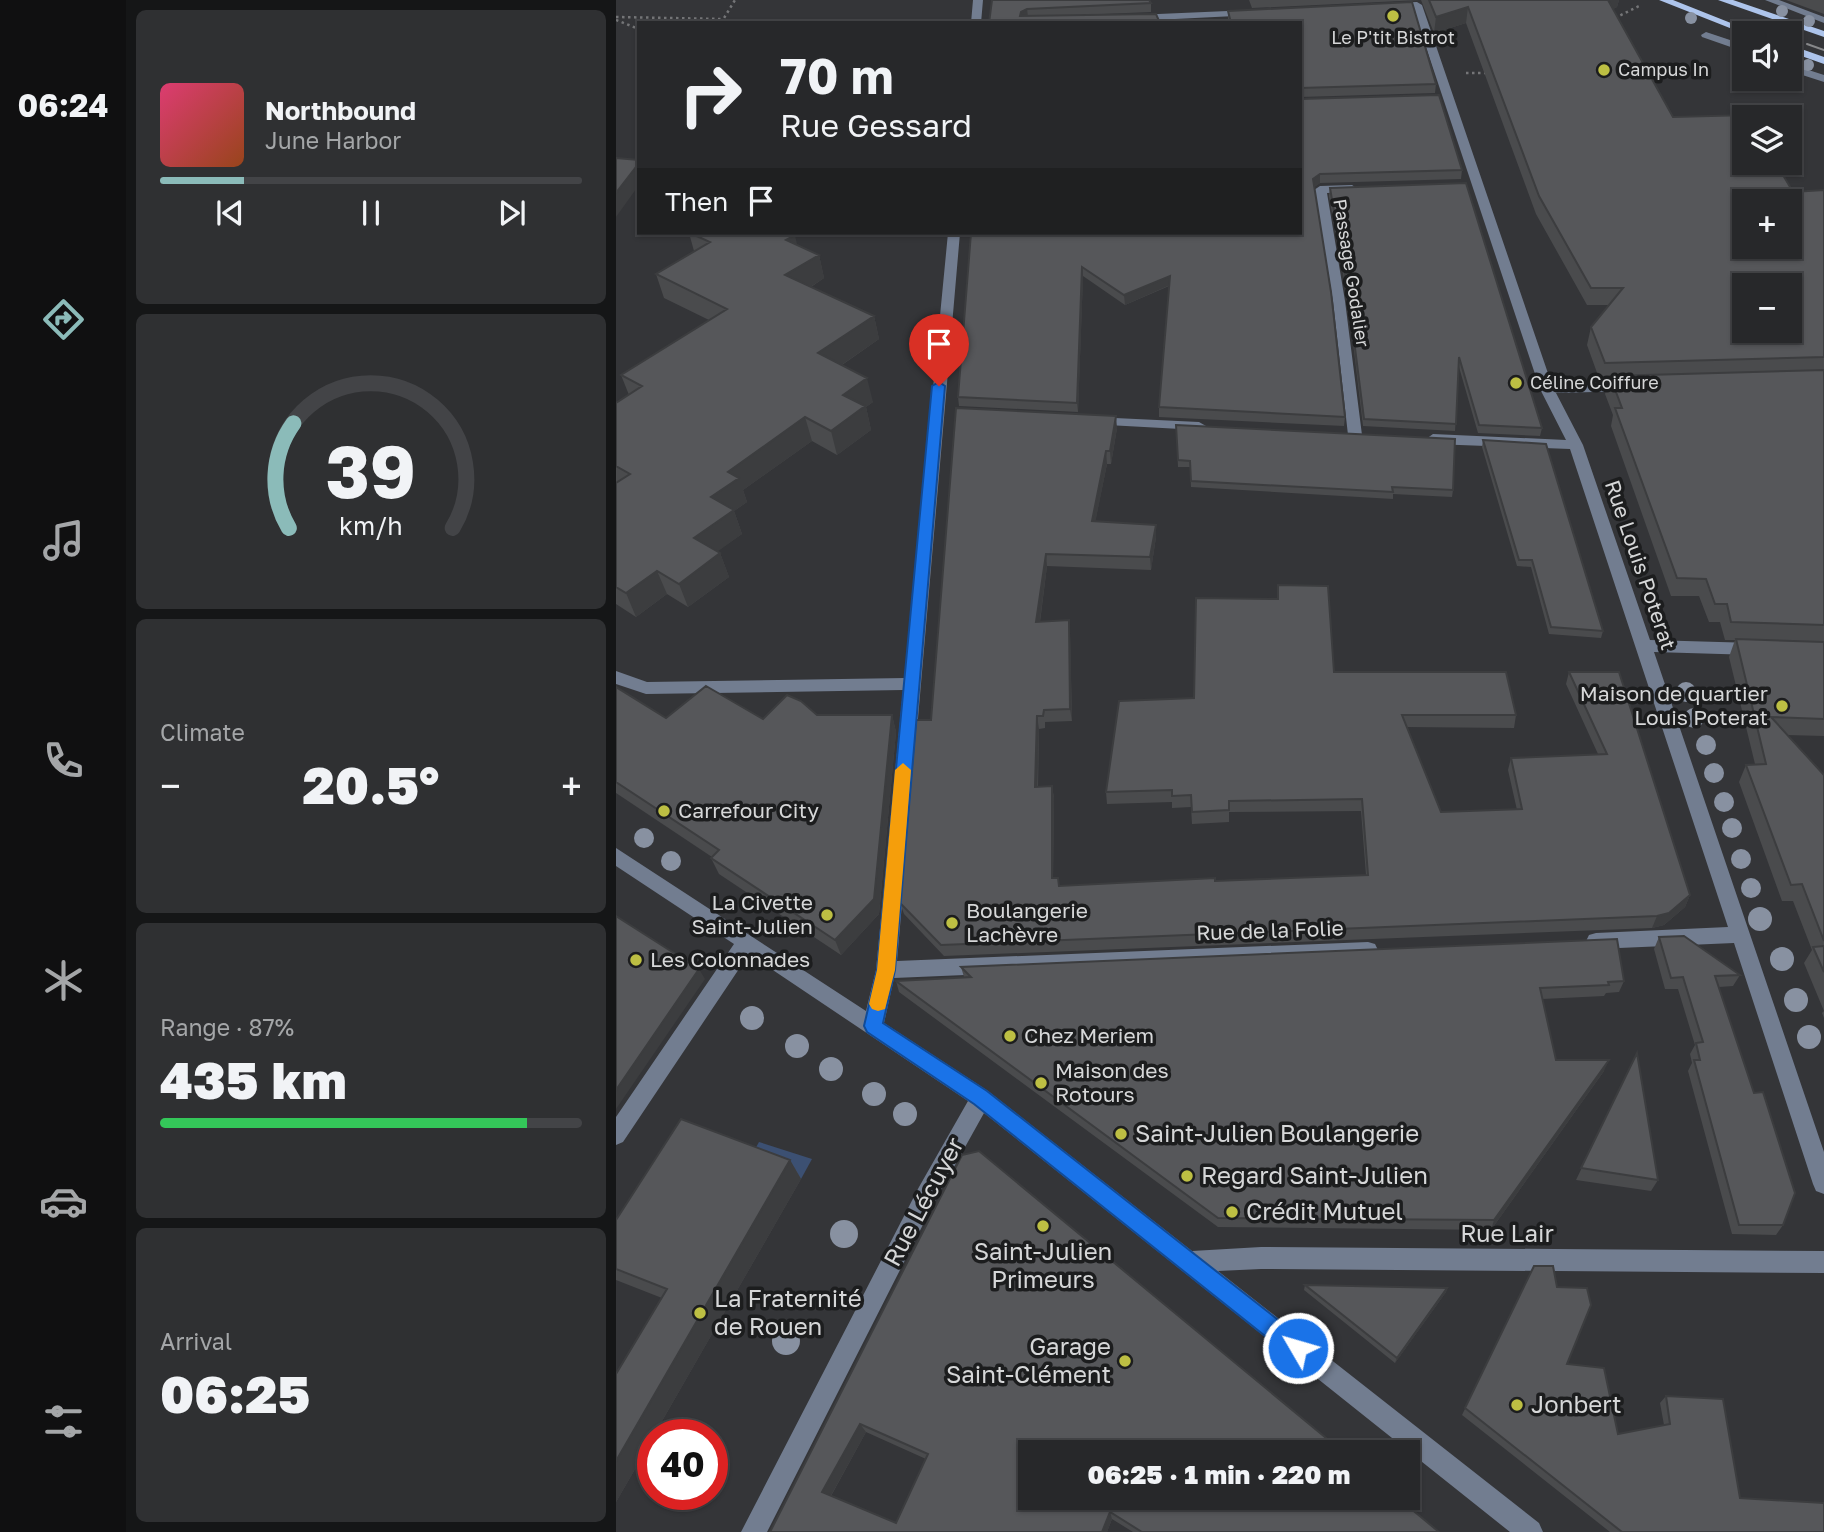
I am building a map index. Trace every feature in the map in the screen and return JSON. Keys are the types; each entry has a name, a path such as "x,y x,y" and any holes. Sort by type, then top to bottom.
{"main road":[{"path":"1664,0 1732,26"},
{"path":"1723,0 1824,34"},
{"path":"1766,21 1772,17"},
{"path":"1802,53 1824,61"}],"street":[{"path":"976,21 978,0"},
{"path":"1749,9 1765,0"},
{"path":"1770,0 1824,20"},
{"name":"Rue Louis Poterat","path":"1375,7 1418,5 1441,74 1442,98 1547,389 1576,445 1824,1184"},
{"path":"1125,18 1264,12"},
{"path":"1726,24 1706,35 1732,44"},
{"path":"1802,71 1824,79"},
{"name":"Passage Godalier","path":"1355,435 1339,300 1320,190 1360,188"},
{"path":"873,1026 886,970 911,684 943,413 954,235"},
{"path":"1547,389 1643,386"},
{"path":"1076,420 1215,427"},
{"path":"1422,438 1576,445"},
{"path":"1643,646 1773,650"},
{"path":"616,677 646,688 911,684"},
{"path":"616,856 981,1098 1530,1532"},
{"path":"1576,942 1741,935"},
{"path":"616,1135 746,942"},
{"name":"Rue de la Folie","path":"886,970 1394,949"},
{"name":"Rue Lécuyer","path":"754,1532 921,1206 981,1098"},
{"name":"Rue Lair","path":"1189,1262 1261,1258 1824,1262"}],"path":[{"path":"616,18 722,21 735,0"},
{"path":"1608,21 1651,0"},
{"path":"616,18 637,28"},
{"path":"1441,74 1493,73"}],"shaded area":[{"path":"759,1142 812,1159 801,1179 749,1160"}],"building":[{"path":"992,0 1149,0 1151,3 1027,9 1021,12 1020,16 1156,14 1159,21 989,21"},
{"path":"1429,0 1608,0 1673,117 1732,115 1732,175 1783,175 1791,189 1732,189 1732,259 1802,259 1802,191 1824,190 1824,357 1605,363 1591,327 1623,288 1591,288 1539,196 1468,7 1436,17"},
{"path":"1412,2 1436,84 1302,88 1302,21 1230,21 1228,11"},
{"path":"1439,95 1462,170 1320,174 1313,179 1331,292 1345,417 1159,407 1170,276 1124,295 1082,267 1077,403 958,397 971,235 1302,235 1302,99"},
{"path":"616,158 637,160 637,166 616,193"},
{"path":"1466,183 1542,428 1479,425 1459,357 1456,424 1364,419 1348,293 1330,188"},
{"path":"694,235 795,235 786,240 819,255 785,275 874,316 818,353 867,378 843,395 865,406 831,431 805,417 728,472 739,478 711,497 734,510 694,538 720,553 679,584 657,571 626,593 616,587 616,483 630,474 616,466 616,403 642,386 621,375 727,309 656,274 710,242"},
{"path":"1824,370 1824,625 1731,622 1727,604 1715,604 1706,579 1677,578 1615,408 1622,408 1610,376"},
{"path":"956,408 1116,416 1092,521 1156,525 1150,557 1046,554 1036,622 1069,620 1070,709 1044,710 1043,716 1037,716 1035,787 1052,786 1052,878 1058,878 1059,886 1215,878 1215,881 1368,875 1362,799 1229,801 1229,810 1192,812 1191,795 1172,796 1172,790 1106,792 1119,701 1194,698 1196,598 1278,599 1278,585 1328,586 1334,672 1506,672 1516,715 1402,715 1441,812 1522,809 1511,758 1607,754 1569,672 1619,672 1690,895 1669,913 1657,916 941,945 900,903 916,720 931,720"},
{"path":"1176,425 1455,439 1453,490 1392,487 1393,492 1191,481 1190,461 1178,460"},
{"path":"1483,440 1546,444 1603,631 1551,627 1532,560 1519,560"},
{"path":"1736,639 1824,642 1824,719 1771,717 1824,775 1824,941 1802,884 1791,885 1746,765 1766,764"},
{"path":"706,686 763,719 787,695 801,701 817,715 892,715 874,899 835,940 711,858 719,850 616,782 616,687 666,718"},
{"path":"616,916 699,969 616,1090"},
{"path":"1684,936 1740,975 1715,976 1754,1093 1763,1092 1795,1193 1783,1225 1739,1225 1694,1060 1700,1060 1696,1043 1703,1042 1683,977 1671,978 1659,937"},
{"path":"1617,939 1624,981 1608,982 1609,985 1540,988 1556,1060 1609,1060 1494,1220 1218,1218 896,981 971,977 961,967"},
{"path":"1824,946 1824,972 1813,947"},
{"path":"1637,1053 1658,1180 1581,1168"},
{"name":"La Fraternité de Rouen","path":"681,1119 790,1160 640,1419 637,1419 637,1425 616,1461 616,1374 667,1289 616,1269 616,1220"},
{"path":"979,1151 1328,1440 1018,1440 1018,1510 1412,1510 1439,1532 1142,1532 1110,1512 1102,1532 770,1532 962,1155","holes":["860,1424 928,1454 896,1523 822,1492"]},
{"path":"1534,1266 1553,1266 1557,1287 1587,1288 1591,1305 1567,1364 1604,1368 1618,1434 1670,1424 1666,1396 1723,1399 1740,1498 1824,1503 1824,1532 1622,1532 1465,1408"},
{"path":"1305,1285 1447,1288 1397,1358"}],"tram line":[{"path":"1807,44 1824,50"}],"slow traffic":[{"path":"878,1004 886,970 903,770"}],"place":[{"name":"Le P'tit Bistrot","path":"1393,16"},
{"name":"Campus In","path":"1604,70"},
{"name":"Céline Coiffure","path":"1516,383"},
{"name":"Maison de quartier Louis Poterat","path":"1782,706"},
{"name":"Carrefour City","path":"664,811"},
{"name":"La Civette Saint-Julien","path":"827,915"},
{"name":"Boulangerie Lachèvre","path":"952,923"},
{"name":"Les Colonnades","path":"636,960"},
{"name":"Chez Meriem","path":"1010,1036"},
{"name":"Maison des Rotours","path":"1041,1083"},
{"name":"Saint-Julien Boulangerie","path":"1121,1134"},
{"name":"Regard Saint-Julien","path":"1187,1176"},
{"name":"Crédit Mutuel","path":"1232,1212"},
{"name":"Saint-Julien Primeurs","path":"1043,1226"},
{"name":"La Fraternité de Rouen","path":"700,1313"},
{"name":"Garage Saint-Clément","path":"1125,1361"},
{"name":"Jonbert","path":"1517,1405"}],"route":[{"path":"939,386 886,970 873,1026 981,1098 1298,1348"}]}
